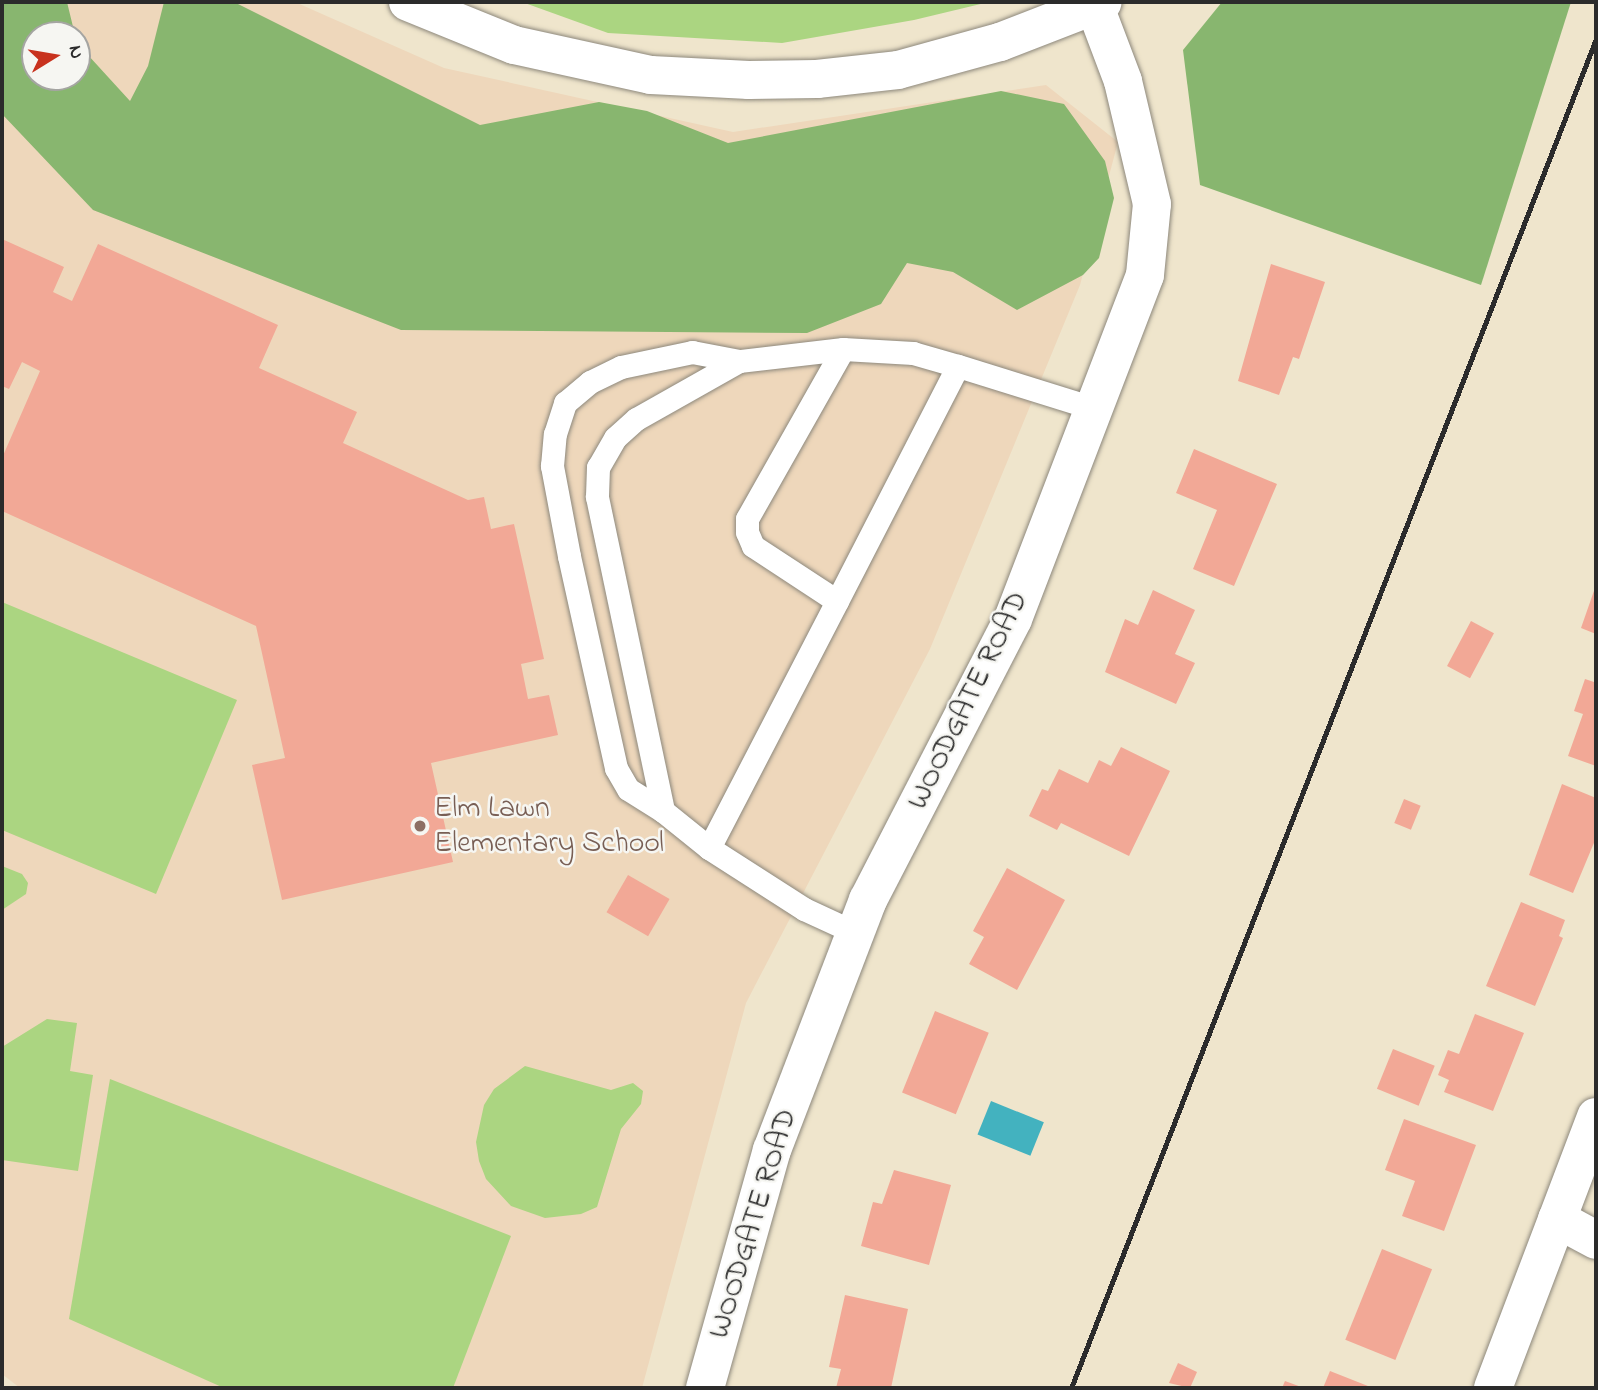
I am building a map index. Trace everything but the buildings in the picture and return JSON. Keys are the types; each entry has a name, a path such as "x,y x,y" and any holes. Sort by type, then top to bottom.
{"street":[{"path":"408,2 514,45 651,75 749,80 817,79 898,70 1000,41 1099,4"},
{"name":"WOODGATE ROAD","path":"705,1388 772,1150 856,933 1013,619 1096,410 1145,275 1152,204 1123,81 1099,4"},
{"path":"1493,1388 1596,1117"},
{"path":"1557,1219 1596,1240"}],"lane":[{"path":"856,933 804,909 709,848 663,811 628,789 616,768 552,466 555,433 565,403 590,382 621,367 692,352 739,361 843,349 913,353 1096,410"},
{"path":"837,601 753,546 747,532 747,519 843,349"},
{"path":"663,811 604,544 598,467 615,438 636,419 739,361"},
{"path":"709,848 958,366"}],"shaded area":[{"name":"Elm Lawn Elementary School","path":"2,2 295,2 444,68 733,132 1046,85 1118,142 1080,285 930,649 746,1003 642,1388 20,1388 2,1374"}],"green space":[{"path":"2,2 67,2 72,21 21,21 21,91 91,91 91,58 130,101 148,66 164,2 234,2 480,125 599,102 647,111 728,143 1001,91 1064,104 1105,161 1114,198 1099,258 1083,275 1017,310 953,272 907,263 881,304 807,333 401,330 93,210 2,114"},
{"path":"522,2 989,2 914,20 782,43 608,33"},
{"path":"1222,2 1571,2 1481,285 1200,185 1183,50"},
{"path":"2,602 237,700 156,894 2,830"},
{"path":"2,866 22,874 28,883 26,894 2,910"},
{"path":"47,1019 77,1023 70,1071 93,1075 78,1171 2,1160 2,1047"},
{"path":"525,1066 611,1090 633,1083 643,1091 641,1104 621,1129 597,1207 581,1214 545,1218 511,1206 486,1179 476,1142 484,1105 494,1089"},
{"path":"110,1079 511,1236 453,1388 224,1388 69,1319"}],"water":[{"path":"991,1101 1044,1122 1030,1156 978,1134"}],"railway":[{"path":"1071,1388 1596,39"}],"place":[{"name":"Elm Lawn Elementary School","path":"420,826"}]}
